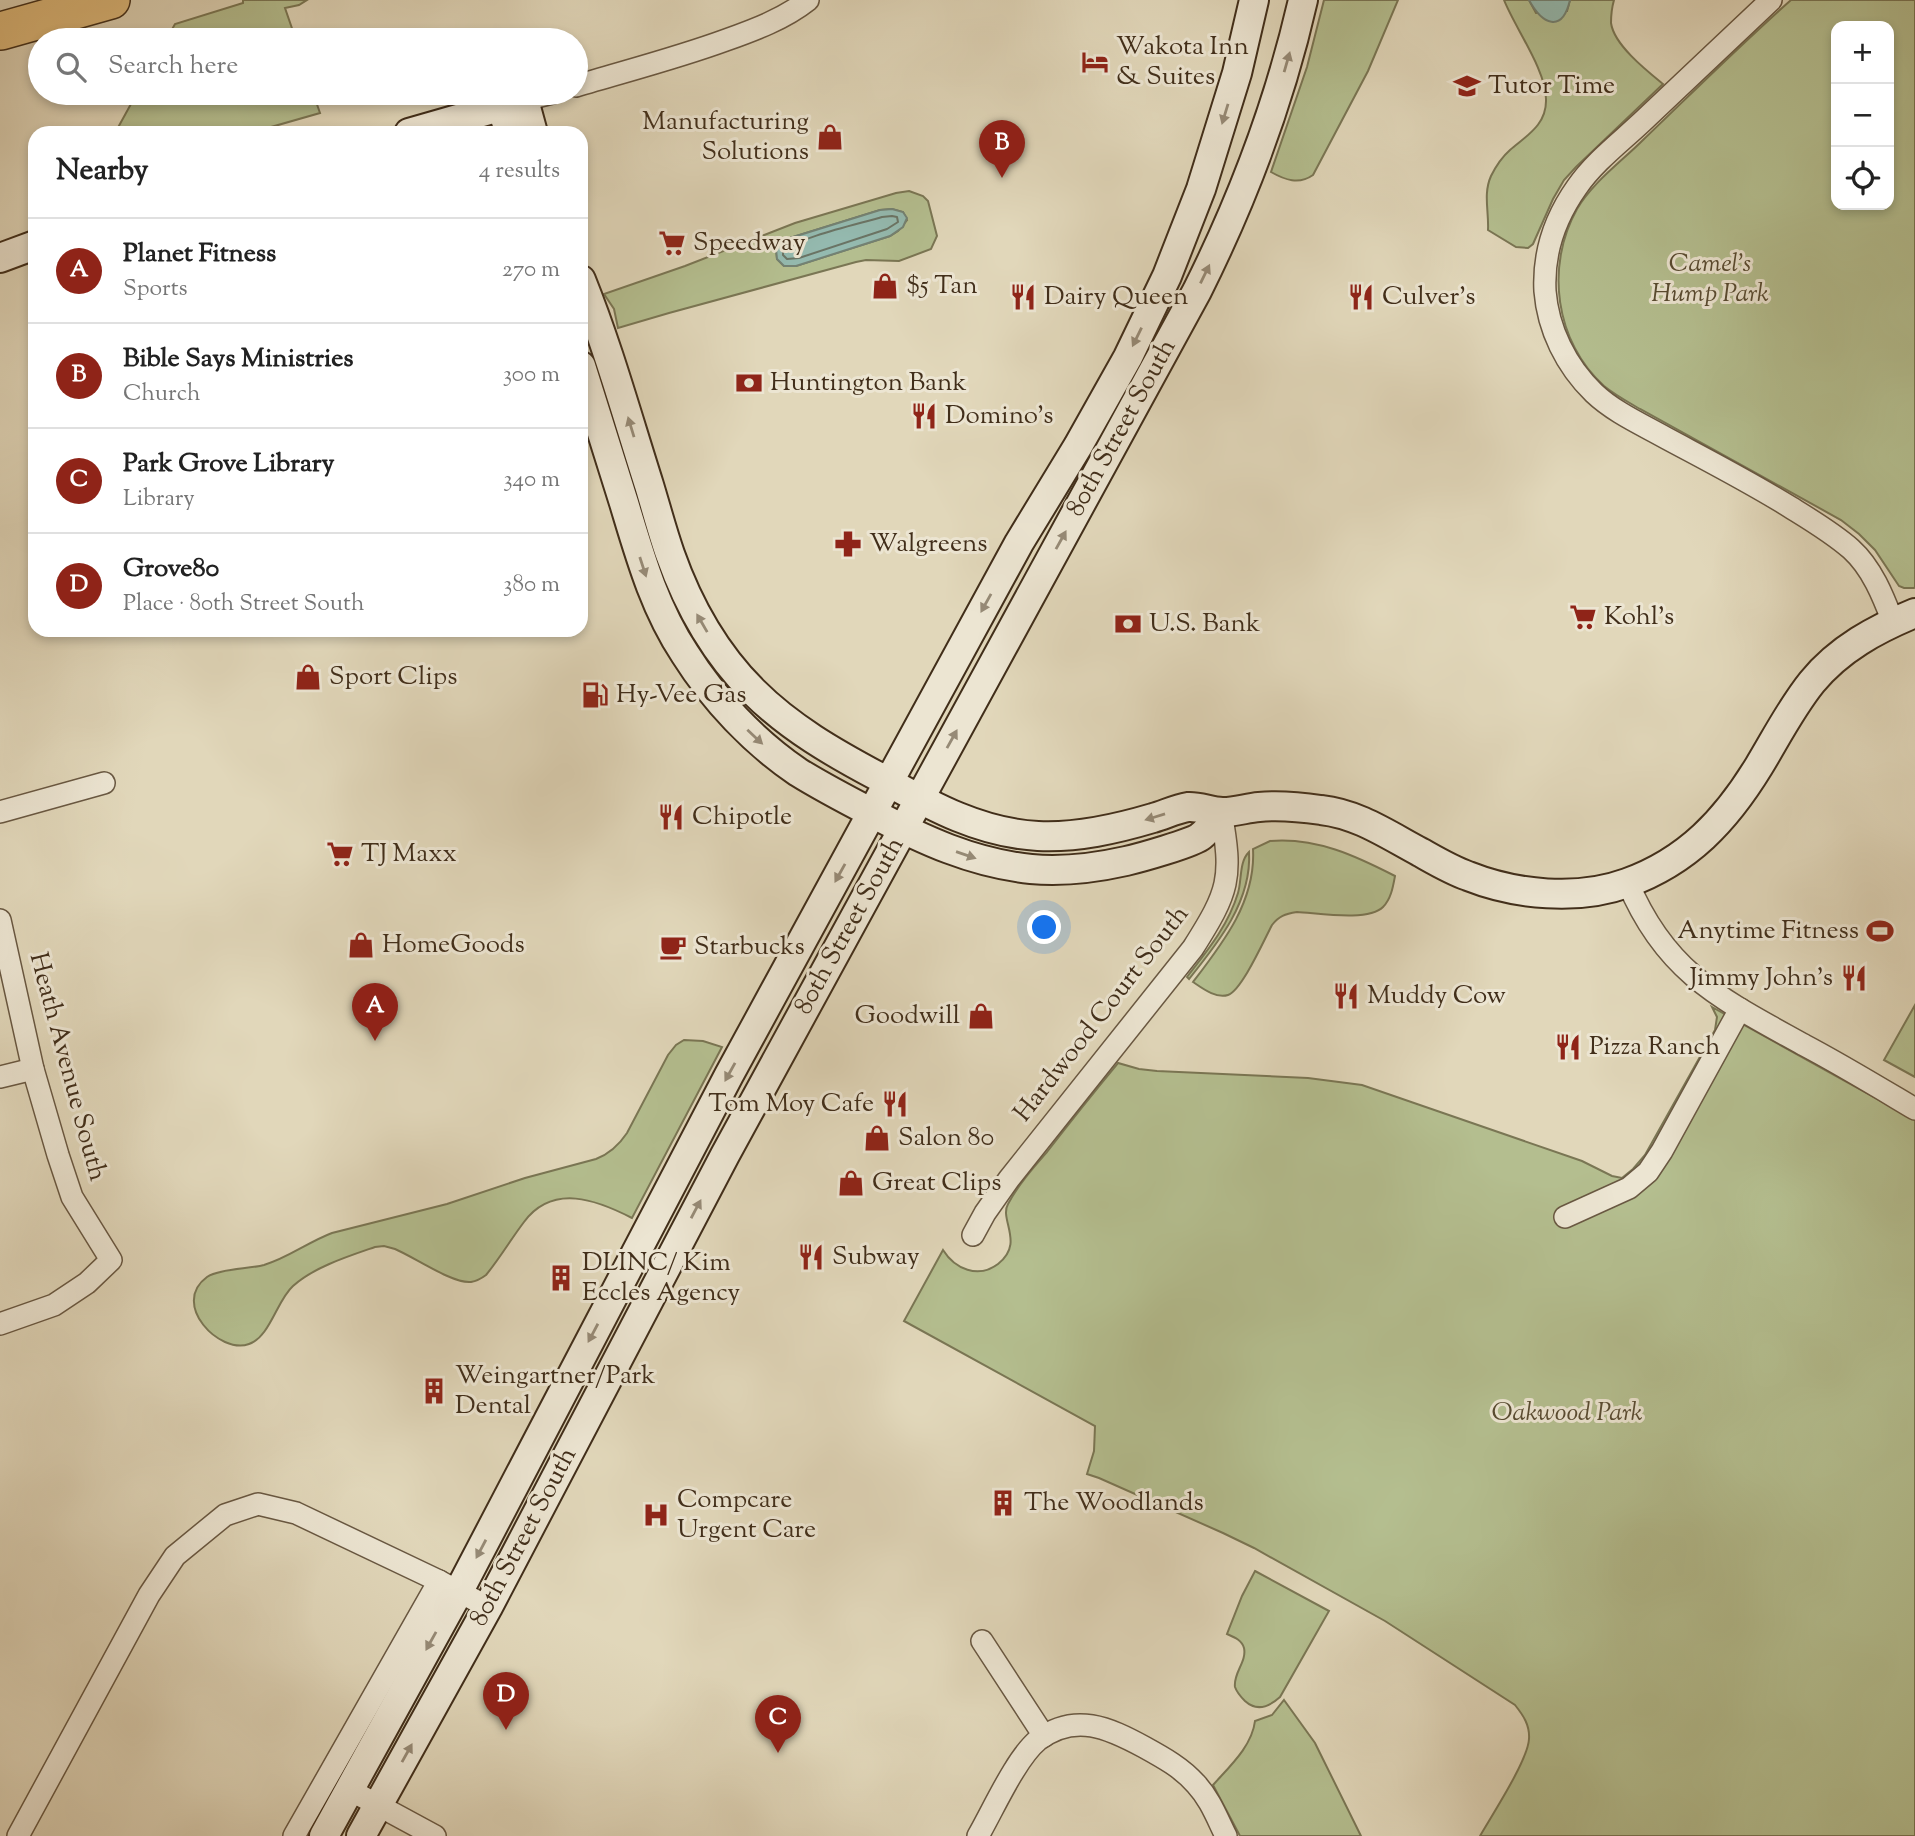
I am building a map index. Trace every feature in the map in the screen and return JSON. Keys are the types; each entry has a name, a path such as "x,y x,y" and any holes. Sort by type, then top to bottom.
{"highway":[{"path":"1,31 87,0"},
{"path":"1,31 111,0"}],"main road":[{"name":"80th Street South","path":"324,1836 350,1790 449,1586 1018,543 1113,385 1167,276 1191,219 1237,73 1254,0"},
{"name":"80th Street South","path":"361,1836 488,1607 700,1200 1210,264 1240,198 1268,121 1303,0"},
{"path":"433,126 505,105"},
{"path":"510,126 512,105"},
{"path":"513,105 528,126"},
{"path":"0,258 28,248"},
{"path":"588,299 612,363 671,557 690,601 728,663 747,685 784,719 826,748 942,811 989,829 1034,836 1079,835 1109,830 1191,807 1222,812 1279,806 1338,812 1359,819 1460,873 1514,890 1564,893 1628,883 1668,863 1710,832 1740,796 1813,681 1849,647 1904,617"},
{"path":"588,389 647,579 669,628 684,654 729,711 768,749 801,773 903,830 928,841 971,858 1031,869 1090,868 1125,861 1200,838 1222,812"}],"street":[{"path":"588,82 738,36 793,11 808,0"},
{"path":"1771,0 1579,183 1551,236 1546,265 1547,304 1560,346 1579,377 1595,394 1619,412 1764,491 1836,537 1857,555 1873,576 1882,595 1904,617"},
{"path":"0,813 104,783"},
{"name":"Hardwood Court South","path":"973,1234 1009,1179 1193,948 1214,915 1221,901 1228,873 1222,812"},
{"path":"1628,883 1649,925 1672,955 1710,990 1915,1109"},
{"name":"Heath Avenue South","path":"0,920 33,1069 72,1197 111,1260 87,1283 54,1305 0,1324"},
{"path":"1565,1217 1629,1188 1648,1172 1740,1009"},
{"path":"0,1077 33,1069"},
{"path":"18,1836 149,1595 175,1556 225,1515 258,1504 296,1513 488,1607"},
{"name":"80th Street South","path":"294,1836 449,1586"},
{"path":"982,1641 1044,1736"},
{"path":"978,1836 1019,1762 1031,1746 1044,1736 1066,1727 1081,1726 1097,1726 1121,1735 1181,1769 1203,1793 1226,1836"},
{"path":"350,1790 435,1836"}],"green space":[{"path":"243,0 307,0 285,8 292,28 173,28 175,24 243,3"},
{"path":"1324,0 1398,0 1368,71 1313,175 1302,180 1292,180 1271,172 1307,67"},
{"path":"1504,0 1529,0 1536,13 1567,11 1570,0 1614,0 1611,23 1618,40 1632,57 1663,84 1564,180 1533,244 1528,248 1516,247 1488,230 1487,196 1491,176 1504,156 1539,123 1546,99 1536,62"},
{"name":"Camel's Hump Park","path":"1791,0 1915,0 1914,588 1899,586 1875,550 1841,520 1640,409 1604,386 1587,368 1565,326 1560,302 1561,255 1567,231 1577,209 1591,190"},
{"path":"130,105 317,105 320,113 274,126 119,126"},
{"path":"909,191 928,201 937,236 931,249 899,261 856,262 618,328 614,309 604,294 795,223","holes":["880,210 903,212 907,220 890,236 796,266 784,266 777,259 776,249 790,238"]},
{"path":"1270,841 1303,842 1350,855 1395,876 1391,893 1383,907 1376,912 1342,916 1297,912 1280,917 1272,925 1246,975 1234,991 1223,996 1214,994 1193,982 1226,936 1243,904 1253,868 1253,849"},
{"path":"1249,852 1245,887 1239,904 1222,936 1189,979 1187,977 1229,916"},
{"path":"1915,1005 1915,1077 1884,1060"},
{"name":"Oakwood Park","path":"1712,1007 1915,1120 1915,1836 1480,1836 1501,1802 1527,1748 1527,1725 1515,1705 1385,1621 1254,1548 1087,1474 1094,1451 1095,1426 904,1321 943,1250 960,1267 975,1271 990,1268 1006,1256 1011,1240 1006,1210 1012,1197 1118,1063 1157,1071 1308,1078 1362,1085 1582,1161 1622,1178 1645,1155 1715,1030 1717,1017"},
{"path":"684,1040 703,1041 722,1047 632,1218 590,1201 562,1199 548,1202 524,1222 486,1275 471,1282 444,1275 395,1249 375,1247 332,1263 301,1279 287,1292 262,1334 249,1344 225,1342 213,1335 196,1313 194,1300 197,1288 212,1274 264,1265 332,1233 447,1204 605,1155 627,1133 668,1055"},
{"path":"1255,1571 1329,1611 1280,1697 1267,1706 1258,1707 1245,1701 1235,1687 1244,1658 1244,1648 1240,1641 1227,1634"},
{"path":"1284,1700 1315,1743 1361,1836 1240,1836 1213,1785 1245,1747 1255,1721 1272,1715"}],"water":[{"path":"1529,0 1570,0 1562,18 1551,22 1540,15"},
{"path":"880,210 903,212 907,218 903,227 890,236 796,266 784,266 777,259 776,249 790,238"}],"place":[{"name":"Wakota Inn & Suites","path":"1095,62"},
{"name":"Tutor Time","path":"1467,86"},
{"name":"Manufacturing Solutions","path":"830,137"},
{"name":"Bible Says Ministries","path":"1002,178"},
{"name":"Speedway","path":"672,243"},
{"name":"$5 Tan","path":"885,286"},
{"name":"Dairy Queen","path":"1023,297"},
{"name":"Culver's","path":"1361,297"},
{"name":"Huntington Bank","path":"749,383"},
{"name":"Domino's","path":"924,416"},
{"name":"Walgreens","path":"848,544"},
{"name":"Kohl's","path":"1583,617"},
{"name":"U.S. Bank","path":"1128,624"},
{"name":"Sport Clips","path":"308,677"},
{"name":"Hy-Vee Gas","path":"595,695"},
{"name":"Chipotle","path":"671,817"},
{"name":"TJ Maxx","path":"340,854"},
{"name":"Anytime Fitness","path":"1880,931"},
{"name":"HomeGoods","path":"361,945"},
{"name":"Starbucks","path":"673,947"},
{"name":"Jimmy John's","path":"1854,978"},
{"name":"Muddy Cow","path":"1346,996"},
{"name":"Goodwill","path":"981,1016"},
{"name":"Planet Fitness","path":"375,1041"},
{"name":"Pizza Ranch","path":"1568,1047"},
{"name":"Tom Moy Cafe","path":"895,1104"},
{"name":"Salon 80","path":"877,1138"},
{"name":"Great Clips","path":"851,1183"},
{"name":"Subway","path":"811,1257"},
{"name":"DLINC/ Kim Eccles Agency","path":"561,1278"},
{"name":"Weingartner/Park Dental","path":"434,1391"},
{"name":"The Woodlands","path":"1003,1503"},
{"name":"Compcare Urgent Care","path":"656,1515"},
{"name":"Grove80","path":"506,1730"},
{"name":"Park Grove Library","path":"778,1753"}]}
